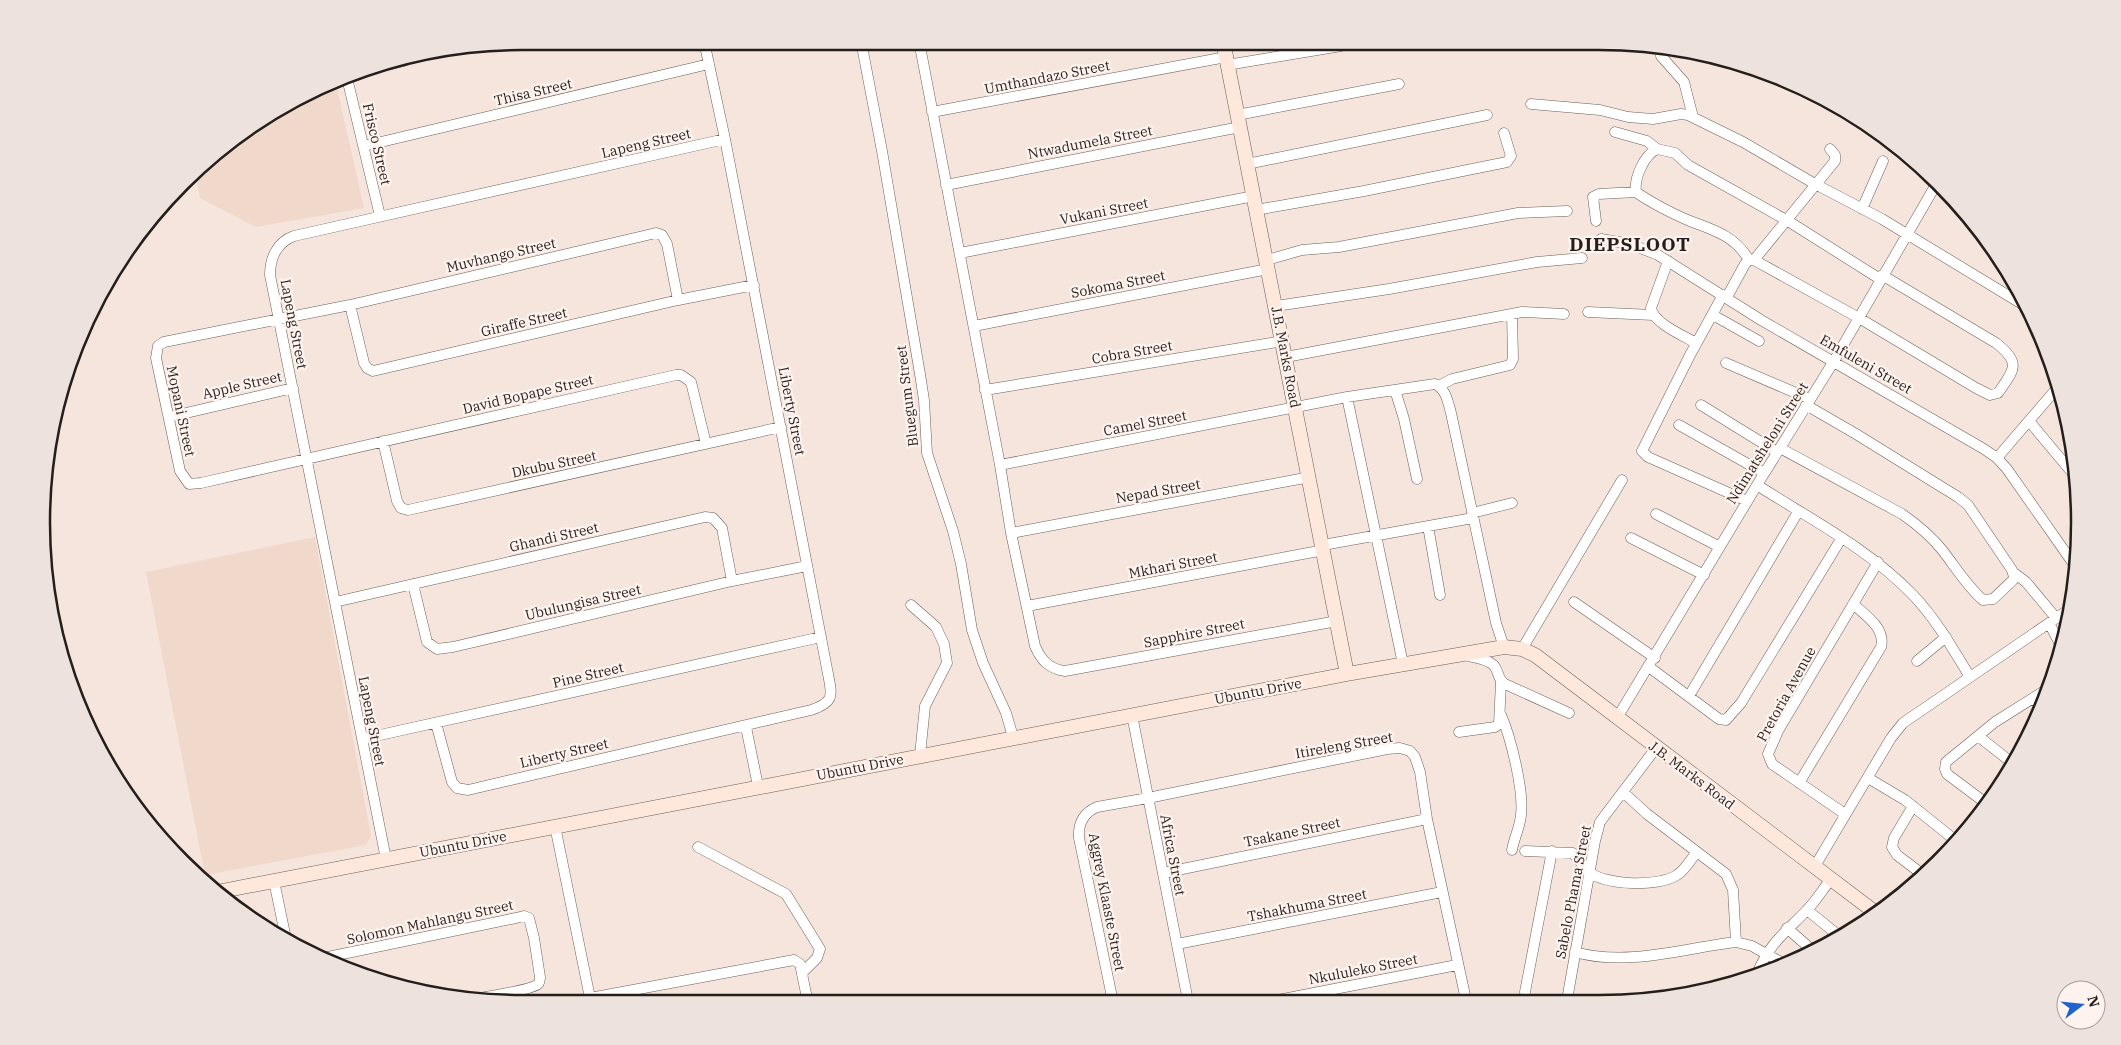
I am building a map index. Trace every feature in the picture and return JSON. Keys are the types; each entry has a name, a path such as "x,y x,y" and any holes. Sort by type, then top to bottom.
{"street":[{"name":"Liberty Street","path":"436,723 452,782 463,790 746,727 811,710 827,703 831,691 821,637 754,285 706,50"},
{"name":"Bluegum Street","path":"863,50 920,374 924,400 927,453 953,532 972,630 983,664 1006,713 1013,737"},
{"path":"920,50 974,326 1011,532 1027,606"},
{"name":"J.B. Marks Road","path":"1225,50 1347,674"},
{"name":"Umthandazo Street","path":"932,112 1227,61 1311,50"},
{"path":"1661,56 1684,82 1693,117"},
{"name":"Thisa Street","path":"364,146 709,64"},
{"name":"Frisco Street","path":"348,84 380,216"},
{"name":"Ntwadumela Street","path":"946,185 1399,84"},
{"path":"1531,104 1600,110 1628,117 1653,119 1681,114 1693,117 1743,142 1862,209 2016,301"},
{"path":"1247,164 1487,115"},
{"path":"1596,221 1593,197 1599,194 1636,192 1681,216 1722,233 1742,249 1751,260 1859,318 1988,394 1998,393 2011,372 2013,359 2004,349 1788,221 1688,165 1675,153 1657,149 1647,141 1615,132"},
{"name":"Vukani Street","path":"960,253 1255,203 1364,191 1507,162 1511,156 1504,133"},
{"name":"Lapeng Street","path":"386,859 270,275 272,261 280,244 294,236 725,139"},
{"path":"1636,192 1636,181 1643,164 1650,154 1657,149"},
{"path":"1747,501 1648,457 1642,451 1696,343 1713,315 1745,264 1788,221 1815,184 1835,161 1835,155 1830,149"},
{"path":"1862,209 1883,161"},
{"name":"Ndimatsheloni Street","path":"1618,718 1756,485 1834,361 1934,189"},
{"name":"Sokoma Street","path":"974,326 1268,264 1302,250 1339,247 1518,214 1567,211"},
{"name":"Muvhango Street","path":"279,320 656,233 662,235 667,244 678,300"},
{"name":"Emfuleni Street","path":"1601,240 1630,244 1668,261 1761,320 1969,439 1997,458 2007,469 2070,557"},
{"path":"1276,306 1389,290 1536,262 1582,258"},
{"path":"1653,315 1651,308 1668,261"},
{"name":"Giraffe Street","path":"350,305 364,363 367,368 373,371 678,300 754,285"},
{"path":"1286,357 1512,314 1529,312 1564,314"},
{"path":"1588,312 1653,315 1696,343"},
{"path":"1504,647 1496,623 1451,413 1446,396 1439,386 1452,379 1510,365 1513,359 1512,314"},
{"path":"1713,315 1759,342"},
{"name":"Mopani Street","path":"279,320 164,342 158,346 156,358 180,471 189,484 201,483 307,459"},
{"name":"Cobra Street","path":"985,390 1283,341"},
{"path":"1726,363 1808,402 1958,497 1968,506 2014,573 2026,582 2053,620 2057,634"},
{"name":"David Bopape Street","path":"307,459 681,375 689,379 692,385 706,444"},
{"name":"Camel Street","path":"1000,465 1347,397 1426,384 1439,386"},
{"name":"Apple Street","path":"169,417 292,388"},
{"path":"1394,390 1404,419 1417,479"},
{"path":"1997,458 2053,393"},
{"path":"1347,397 1403,664"},
{"path":"1700,405 1779,450 1902,514 1917,524 1943,551 1974,592 1983,600 1993,600 2013,580 2014,573"},
{"path":"2029,421 2068,467"},
{"path":"1679,425 1764,473"},
{"name":"Dkubu Street","path":"382,441 397,501 401,508 408,510 781,426"},
{"name":"Nepad Street","path":"1011,532 1310,478"},
{"path":"1522,650 1622,480"},
{"path":"1756,485 1878,562 1912,594 1946,637 1970,677"},
{"name":"Mkhari Street","path":"1027,606 1428,526 1512,503"},
{"path":"1690,696 1798,512"},
{"path":"1656,514 1720,547"},
{"name":"Ghandi Street","path":"335,602 710,517 717,521 722,528 732,581"},
{"path":"1428,526 1440,595"},
{"path":"1631,538 1704,575"},
{"path":"1649,667 1719,719 1726,720 1734,713 1841,539"},
{"name":"Pretoria Avenue","path":"1845,814 1772,764 1768,754 1778,731 1878,562"},
{"name":"Ubulungisa Street","path":"413,584 427,642 437,649 453,647 732,581 807,566"},
{"path":"1574,602 1655,658"},
{"path":"1799,783 1881,647 1882,638 1876,626 1853,604"},
{"path":"911,605 936,627 944,644 947,663 925,706 920,755"},
{"name":"Sapphire Street","path":"1027,606 1038,654 1043,662 1056,670 1065,671 1337,620"},
{"path":"1815,866 1891,738 1903,723 2062,614"},
{"name":"Pine Street","path":"362,739 821,637"},
{"path":"1917,661 1946,637"},
{"name":"Ubuntu Drive","path":"226,890 1013,737 1347,674 1504,647"},
{"name":"J.B. Marks Road","path":"1504,647 1522,650 1535,655 1870,908"},
{"path":"1459,732 1495,727 1499,724 1500,716 1501,682 1496,668 1490,662 1462,654"},
{"path":"1501,682 1569,713"},
{"path":"1981,799 1947,774 1945,769 1946,762 1995,722 2038,695"},
{"name":"Africa Street","path":"1132,715 1187,995"},
{"path":"1500,716 1512,744 1521,802 1521,817 1512,850"},
{"path":"746,727 758,786"},
{"path":"1978,736 2008,759"},
{"name":"Itireleng Street","path":"1148,798 1386,749 1400,748 1410,751 1418,764 1427,819 1465,995"},
{"name":"Sabelo Phama Street","path":"1568,995 1589,872 1600,822 1656,748"},
{"path":"1868,778 1913,806 1951,837"},
{"path":"1624,792 1647,814 1726,874 1733,890 1736,942"},
{"name":"Aggrey Klaaste Street","path":"1112,995 1079,831 1085,815 1097,807 1148,798"},
{"path":"1913,806 1894,838 1892,847 1894,852 1918,871"},
{"name":"Tsakane Street","path":"1163,873 1427,819"},
{"path":"555,826 590,995"},
{"path":"698,847 787,896 820,947 819,955 803,972"},
{"path":"1525,851 1552,851 1573,854 1589,872 1602,878 1630,883 1669,879 1681,872 1697,852"},
{"path":"1525,992 1552,851"},
{"path":"1761,966 1767,954 1787,928 1807,910 1831,879"},
{"path":"274,881 284,931"},
{"name":"Tshakhuma Street","path":"1177,944 1442,892"},
{"path":"1807,910 1835,932"},
{"name":"Solomon Mahlangu Street","path":"335,956 524,916 529,918 534,938 540,977 539,982 536,986 497,994"},
{"path":"1787,928 1807,946"},
{"path":"1575,952 1591,956 1624,957 1736,942 1767,954 1776,960"},
{"path":"621,995 794,960 800,964 803,972 807,995"},
{"name":"Nkululeko Street","path":"1304,995 1458,965"}],"shaded area":[{"path":"337,88 364,208 256,227 200,198 196,180 211,167 286,113"},
{"path":"315,537 371,836 366,845 207,875 204,872 146,572"}],"district":[{"name":"DIEPSLOOT","path":"1630,244"}]}
